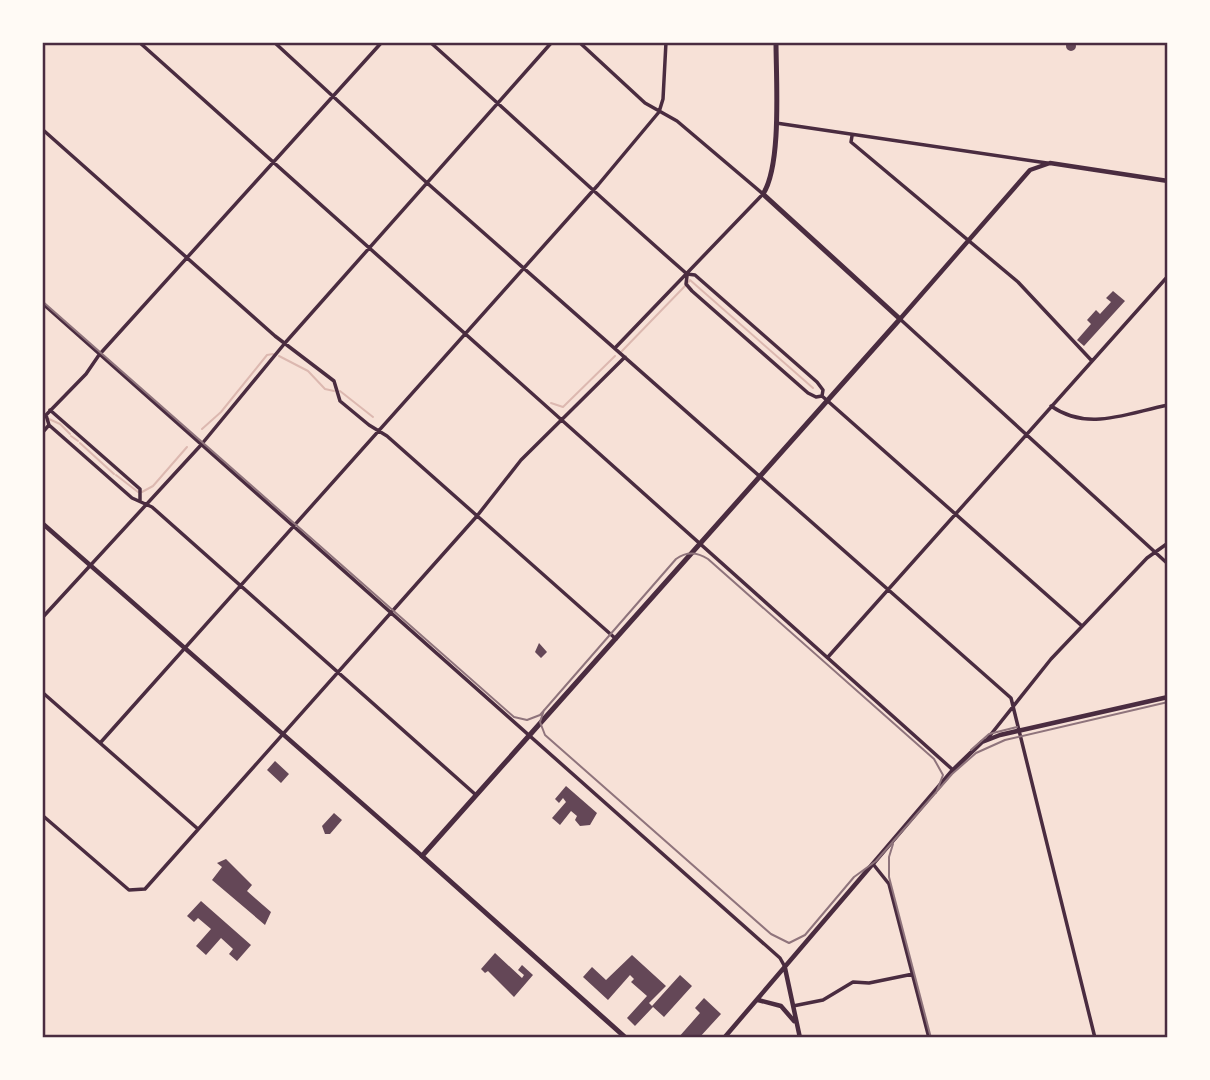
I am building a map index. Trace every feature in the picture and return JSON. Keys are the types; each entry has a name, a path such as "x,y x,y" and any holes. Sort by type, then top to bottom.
{"main road":[{"path":"626,1038 422,856 760,478 825,398 900,319 763,194 770,177 776,123 776,42"}],"street":[{"path":"139,42 953,770"},
{"path":"274,42 426,182 524,265 760,478 881,580 887,590 1006,692 1014,706 1095,1038"},
{"path":"382,42 100,354 86,374 44,413 49,425 132,498 140,500 241,587 476,795"},
{"path":"430,42 687,274 695,275 817,382 825,398"},
{"path":"42,618 202,443 285,343 552,42"},
{"path":"579,42 659,112 677,121 763,194 615,348"},
{"path":"102,742 466,334 524,265 593,191 659,112 663,99 666,42"},
{"path":"776,123 1168,181"},
{"path":"42,129 285,343 334,381 340,401 477,516 616,639"},
{"path":"852,136 851,142 969,241 1058,322 1092,361"},
{"path":"1049,163 1030,170 900,319 1168,564"},
{"path":"687,274 686,284 692,291 808,393 825,398 1082,626"},
{"path":"828,657 1168,276"},
{"path":"42,303 296,525 780,958 785,967 800,1038"},
{"path":"42,815 130,890 145,889 281,733 477,516 521,460 625,357"},
{"path":"1051,406 1066,416 1085,421 1168,405"},
{"path":"50,410 140,489 140,500"},
{"path":"42,433 49,425"},
{"path":"42,523 422,856"},
{"path":"724,1038 953,770 987,740 1082,626 1156,551 1168,543"},
{"path":"42,692 198,829"},
{"path":"987,740 1168,697"},
{"path":"873,864 889,884 929,1038"},
{"path":"793,1006 823,1000 853,982 869,983 913,975"},
{"path":"757,1000 782,1006 797,1025"}],"building":[{"path":"1071,41 1075,42 1075,50 1071,51 1067,50 1066,46 1067,42"},
{"path":"1113,291 1125,301 1084,346 1077,340 1091,324 1087,320 1096,310 1100,314 1111,302 1106,298"},
{"path":"539,643 547,652 541,658 535,652"},
{"path":"275,761 289,774 281,783 267,770"},
{"path":"566,786 597,813 590,825 580,826 575,820 577,816 571,811 560,825 552,818 566,802 563,798 559,803 555,799"},
{"path":"334,813 342,820 330,834 325,834 322,826"},
{"path":"226,859 252,885 247,891 271,912 265,925 212,880 222,867 217,863"},
{"path":"201,901 251,945 237,961 229,954 233,949 221,938 206,955 196,946 211,929 198,918 194,922 187,916"},
{"path":"495,953 522,978 524,975 518,970 522,965 533,975 514,997 488,971 485,973 481,969"},
{"path":"632,955 666,986 649,1003 653,1007 635,1026 627,1018 647,996 631,982 634,979 630,975 608,1000 583,977 592,967 606,980"},
{"path":"680,975 692,986 664,1017 652,1006"},
{"path":"704,998 721,1014 699,1038 678,1038 700,1013 695,1008"}],"waterway":[{"path":"688,283 690,280 813,388"},
{"path":"622,351 685,286"},
{"path":"202,429 221,412 267,355 273,354"},
{"path":"279,356 308,371 325,389 334,391"},
{"path":"551,403 563,407 615,356"},
{"path":"340,391 373,417"},
{"path":"49,419 60,424 70,434"},
{"path":"71,436 78,441"},
{"path":"80,443 114,474"},
{"path":"142,492 153,486 187,447"},
{"path":"116,475 138,492"}],"tram line":[{"path":"42,301 514,717 527,720 540,715 676,559 696,554 708,559 934,759 943,775 936,793"},
{"path":"544,710 540,722 545,735 771,934 789,943 805,935 854,877 876,861 952,774 976,753 1005,740 1168,702"},
{"path":"971,750 989,734 1017,727"},
{"path":"893,844 889,857 889,877 931,1038"}]}
